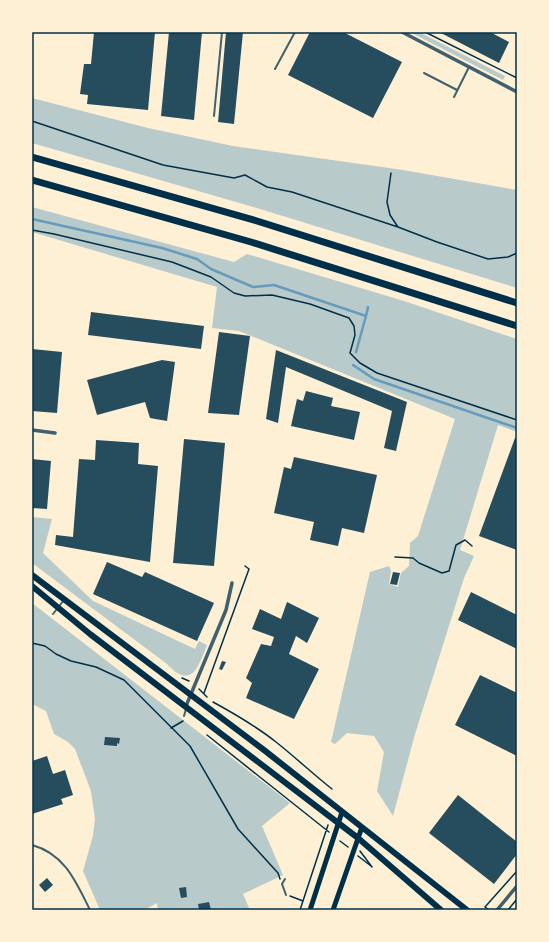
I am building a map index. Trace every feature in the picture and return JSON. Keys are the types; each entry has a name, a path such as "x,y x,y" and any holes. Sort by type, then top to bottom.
{"highway":[{"path":"32,157 257,221 517,303"},
{"path":"32,180 251,242 517,326"}],"main road":[{"path":"32,575 264,750 467,910"},
{"path":"32,586 90,634 358,838 441,910"},
{"path":"310,910 342,812"},
{"path":"334,910 362,828"}],"street":[{"path":"402,32 517,92"},
{"path":"32,430 55,433"},
{"path":"186,706 226,610 232,583"},
{"path":"497,910 517,886"}],"lane":[{"path":"214,116 222,32"},
{"path":"276,70 295,32"},
{"path":"454,97 469,67"},
{"path":"424,73 457,90"},
{"path":"53,614 64,599"},
{"path":"184,716 186,706"},
{"path":"32,845 44,848 58,858 70,872 90,910"},
{"path":"285,879 282,884 286,895"}],"path":[{"path":"425,32 517,78"},
{"path":"32,121 163,165 234,178 245,175 267,187 299,194 488,259 508,257 517,253"},
{"path":"391,173 387,202 390,215 398,227"},
{"path":"32,230 172,262 211,277 234,293 245,296 272,295 310,304 349,318 354,326 355,335 350,353 360,363 377,373 517,420"},
{"path":"395,557 413,558 419,563 442,573 449,572 456,545 465,540 472,546"},
{"path":"204,693 249,569 245,566"},
{"path":"32,643 45,646 56,654 71,661 96,667 117,676 151,705 171,728 190,746 238,829 278,873"},
{"path":"210,700 243,718 275,741 332,789"},
{"path":"171,728 183,722 184,716"},
{"path":"207,735 327,829 372,867"},
{"path":"300,910 329,823"},
{"path":"489,910 485,907 517,871"},
{"path":"286,895 303,901"},
{"path":"508,910 517,899"}],"shaded area":[{"path":"410,32 419,32 505,76 503,80"},
{"path":"32,98 148,128 233,146 403,170 517,190 517,288 260,209 32,143"},
{"path":"32,207 234,262 247,254 404,301 517,339 517,432 498,425 460,550 474,556 464,578 415,734 393,816 377,791 384,752 374,736 347,733 335,744 331,742 370,572 389,566 391,571 389,584 398,587 401,573 409,566 410,543 418,536 455,419 239,331 212,328 217,287 32,232"},
{"path":"32,517 52,519 43,553 93,601 195,649 199,641 207,645 197,668 193,673 182,675 175,672 167,664 32,563"},
{"path":"32,603 290,803 262,826 283,875 243,894 250,910 158,910 157,903 144,910 100,910 83,871 93,836 95,819 91,791 75,749 68,742 54,734 46,711 32,704"}],"building":[{"path":"94,32 155,32 148,110 87,104 88,95 80,94 84,64 91,64"},
{"path":"169,32 202,32 194,120 161,116"},
{"path":"226,32 243,32 234,124 218,122"},
{"path":"310,32 343,32 402,62 373,118 288,75"},
{"path":"439,32 490,32 509,42 499,63"},
{"path":"91,312 204,326 201,349 88,335"},
{"path":"219,332 250,336 239,415 208,413"},
{"path":"32,349 62,352 57,413 32,411"},
{"path":"276,350 407,402 396,451 384,448 392,411 286,367 278,423 266,419"},
{"path":"162,360 175,362 167,421 150,418 145,402 97,415 87,380"},
{"path":"306,391 333,398 331,406 360,412 354,440 291,426 297,399 303,401"},
{"path":"515,438 517,439 517,550 479,536"},
{"path":"184,439 225,443 214,566 173,563"},
{"path":"96,440 139,443 138,464 158,466 150,562 55,545 56,535 73,537 79,459 95,460"},
{"path":"294,457 377,475 364,533 342,528 338,546 310,540 314,522 274,513 284,467 291,469"},
{"path":"32,459 51,461 47,509 32,508"},
{"path":"107,562 142,577 145,572 214,603 197,641 93,594"},
{"path":"393,572 400,573 397,585 390,584"},
{"path":"471,592 517,615 517,649 458,620"},
{"path":"287,602 319,618 307,643 296,636 289,654 319,669 294,719 246,698 252,683 246,678 261,644 271,646 274,637 252,629 260,609 281,619"},
{"path":"222,661 226,662 222,670 219,669"},
{"path":"480,675 517,693 517,756 455,725"},
{"path":"105,737 120,738 119,744 117,743 117,746 104,745"},
{"path":"47,756 53,774 65,770 73,795 61,799 63,804 32,814 32,761"},
{"path":"458,795 517,842 517,854 494,884 429,833"},
{"path":"47,878 53,885 45,892 39,885"},
{"path":"186,887 187,897 181,898 179,888"},
{"path":"209,902 211,910 199,910 198,904"}],"waterway":[{"path":"32,219 162,248 197,259 211,269 253,287 274,285 366,316 356,352"},
{"path":"366,316 368,307"},
{"path":"353,365 374,379 517,428"}]}
